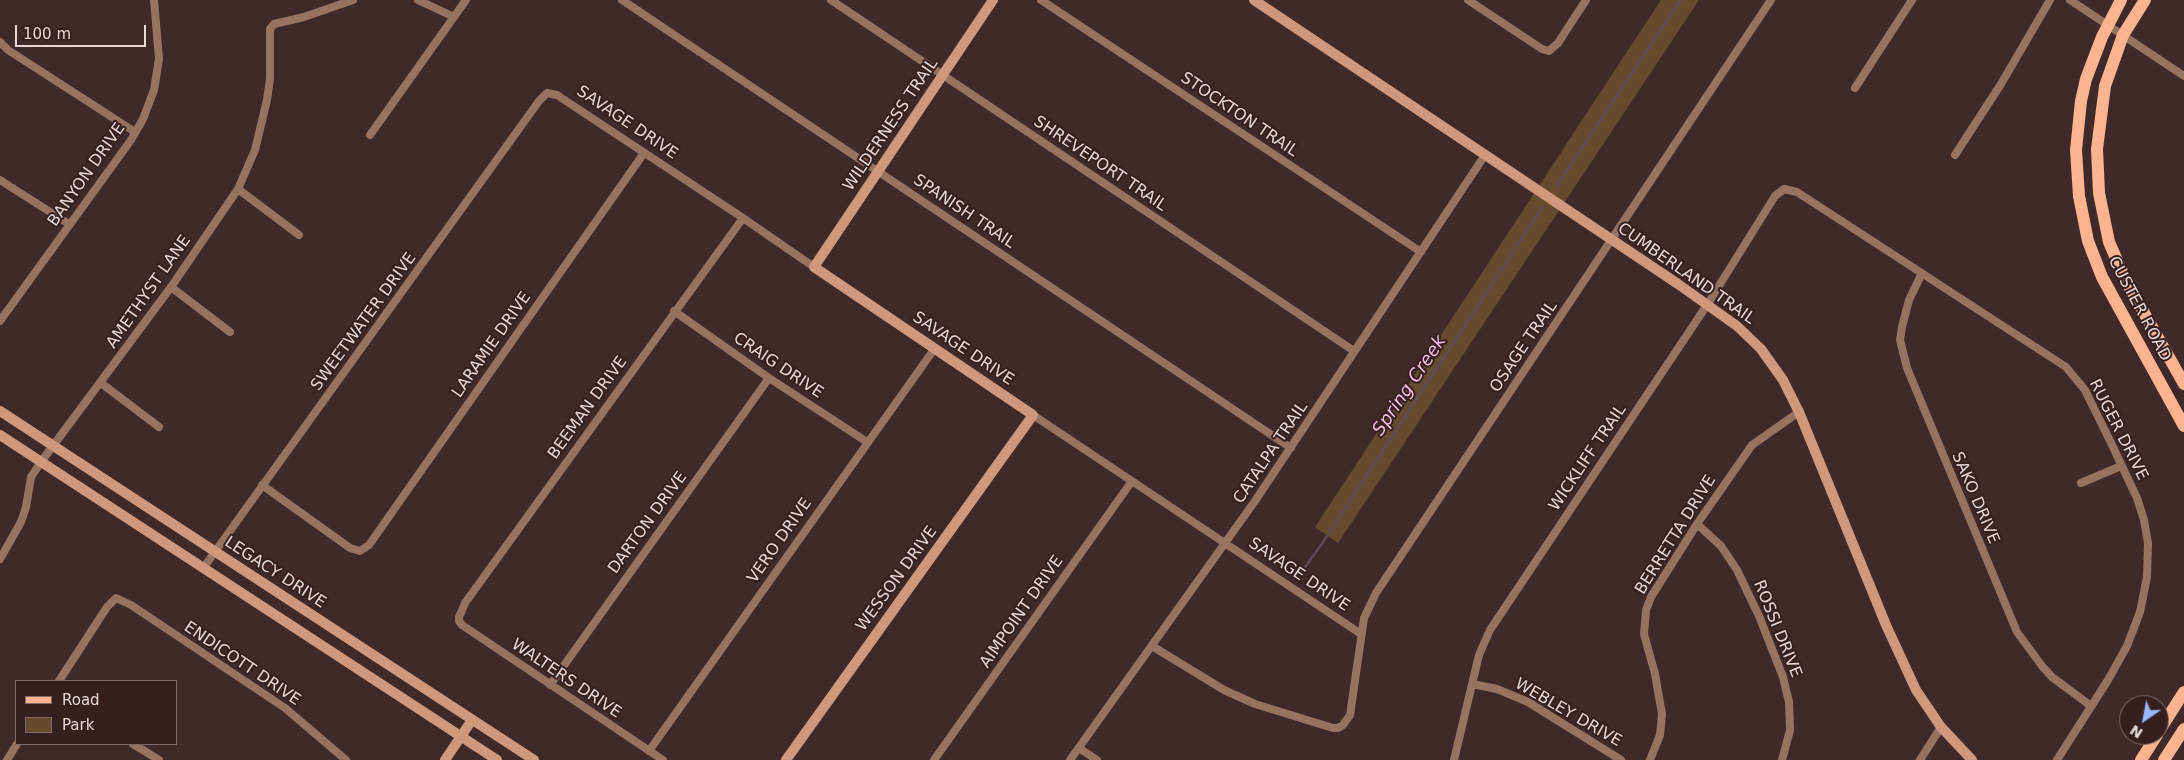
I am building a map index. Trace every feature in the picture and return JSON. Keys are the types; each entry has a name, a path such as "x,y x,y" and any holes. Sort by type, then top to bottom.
{"main road":[{"name":"CUSTER ROAD","path":"2121,0 2108,24 2091,66 2082,101 2076,150 2079,196 2088,241 2102,277 2184,426"},
{"name":"CUSTER ROAD","path":"2145,0 2123,35 2109,72 2102,102 2097,149 2098,193 2109,242 2126,281 2184,384"},
{"path":"2079,196 2098,193"},
{"path":"2169,715 2184,692"},
{"path":"2164,760 2184,729"},
{"path":"2141,760 2151,745"}],"street":[{"name":"BANYON DRIVE","path":"1,317 135,132 148,106 159,59 154,0"},
{"name":"AMETHYST LANE","path":"0,559 21,522 26,507 31,477 171,287 238,189 249,166 262,124 270,78 270,30 274,24 304,17 353,0"},
{"path":"418,0 454,17"},
{"path":"370,135 466,0"},
{"name":"SPANISH TRAIL","path":"622,0 1291,448"},
{"name":"SHREVEPORT TRAIL","path":"831,0 1354,351"},
{"name":"WILDERNESS TRAIL","path":"814,267 993,0"},
{"name":"STOCKTON TRAIL","path":"1041,0 1421,252"},
{"name":"CUMBERLAND TRAIL","path":"1254,0 1707,305 1737,326 1761,349 1783,380 1799,412 1916,690 1941,727 1972,760"},
{"path":"1468,0 1542,49 1549,51 1558,42 1586,0"},
{"name":"OSAGE TRAIL","path":"1152,646 1224,690 1256,704 1333,728 1343,726 1350,715 1364,618 1376,593 1770,0"},
{"path":"1855,88 1912,0"},
{"path":"1955,155 2050,0"},
{"path":"2070,0 2184,76"},
{"path":"0,42 16,55 135,132"},
{"name":"SAVAGE DRIVE","path":"547,93 557,95 743,218 1361,634"},
{"name":"SWEETWATER DRIVE","path":"204,568 539,101 547,93"},
{"name":"LARAMIE DRIVE","path":"262,485 350,548 360,551 369,545 644,153"},
{"name":"CATALPA TRAIL","path":"1070,760 1226,544 1485,155"},
{"path":"0,180 69,224"},
{"path":"238,189 299,235"},
{"name":"RUGER DRIVE","path":"1784,189 1797,192 2066,367 2084,390 2137,498 2144,520 2148,543 2147,577 2140,612 2127,646 2056,760"},
{"name":"WICKLIFF TRAIL","path":"1454,760 1479,655 1490,630 1707,305 1775,196 1784,189"},
{"name":"BEEMAN DRIVE","path":"459,617 465,603 743,218"},
{"name":"SAKO DRIVE","path":"1922,273 1909,300 1902,327 1900,340 1907,368 2017,632 2052,677 2091,706"},
{"path":"171,287 230,332"},
{"name":"CRAIG DRIVE","path":"674,311 769,378 867,442"},
{"name":"VERO DRIVE","path":"649,750 935,348"},
{"name":"DARTON DRIVE","path":"550,685 769,378"},
{"path":"102,383 159,427"},
{"name":"LEGACY DRIVE","path":"0,411 534,760"},
{"name":"BERRETTA DRIVE","path":"1650,760 1660,735 1662,714 1655,674 1645,639 1646,610 1657,586 1752,445 1799,412"},
{"name":"WESSON DRIVE","path":"786,760 1033,415"},
{"path":"0,435 497,760"},
{"path":"2081,483 2121,466"},
{"name":"AIMPOINT DRIVE","path":"934,760 1132,481"},
{"name":"ROSSI DRIVE","path":"1697,524 1721,546 1737,570 1759,616 1783,677 1789,702 1790,730 1782,760"},
{"name":"ENDICOTT DRIVE","path":"60,680 107,607 116,598 131,606 284,708 346,760"},
{"name":"WALTERS DRIVE","path":"459,617 462,625 662,760"},
{"name":"WEBLEY DRIVE","path":"1472,684 1497,688 1528,702 1621,760"},
{"path":"445,760 472,720"},
{"path":"1920,760 1941,727"},
{"path":"6,760 16,745"},
{"path":"136,745 159,760"},
{"path":"1079,748 1097,760"}],"green space":[{"path":"1661,0 1699,0 1338,543 1315,527"}],"waterway":[{"name":"Spring Creek","path":"1557,186 1681,0"},
{"name":"Spring Creek","path":"1298,577 1321,545 1542,208"}]}
